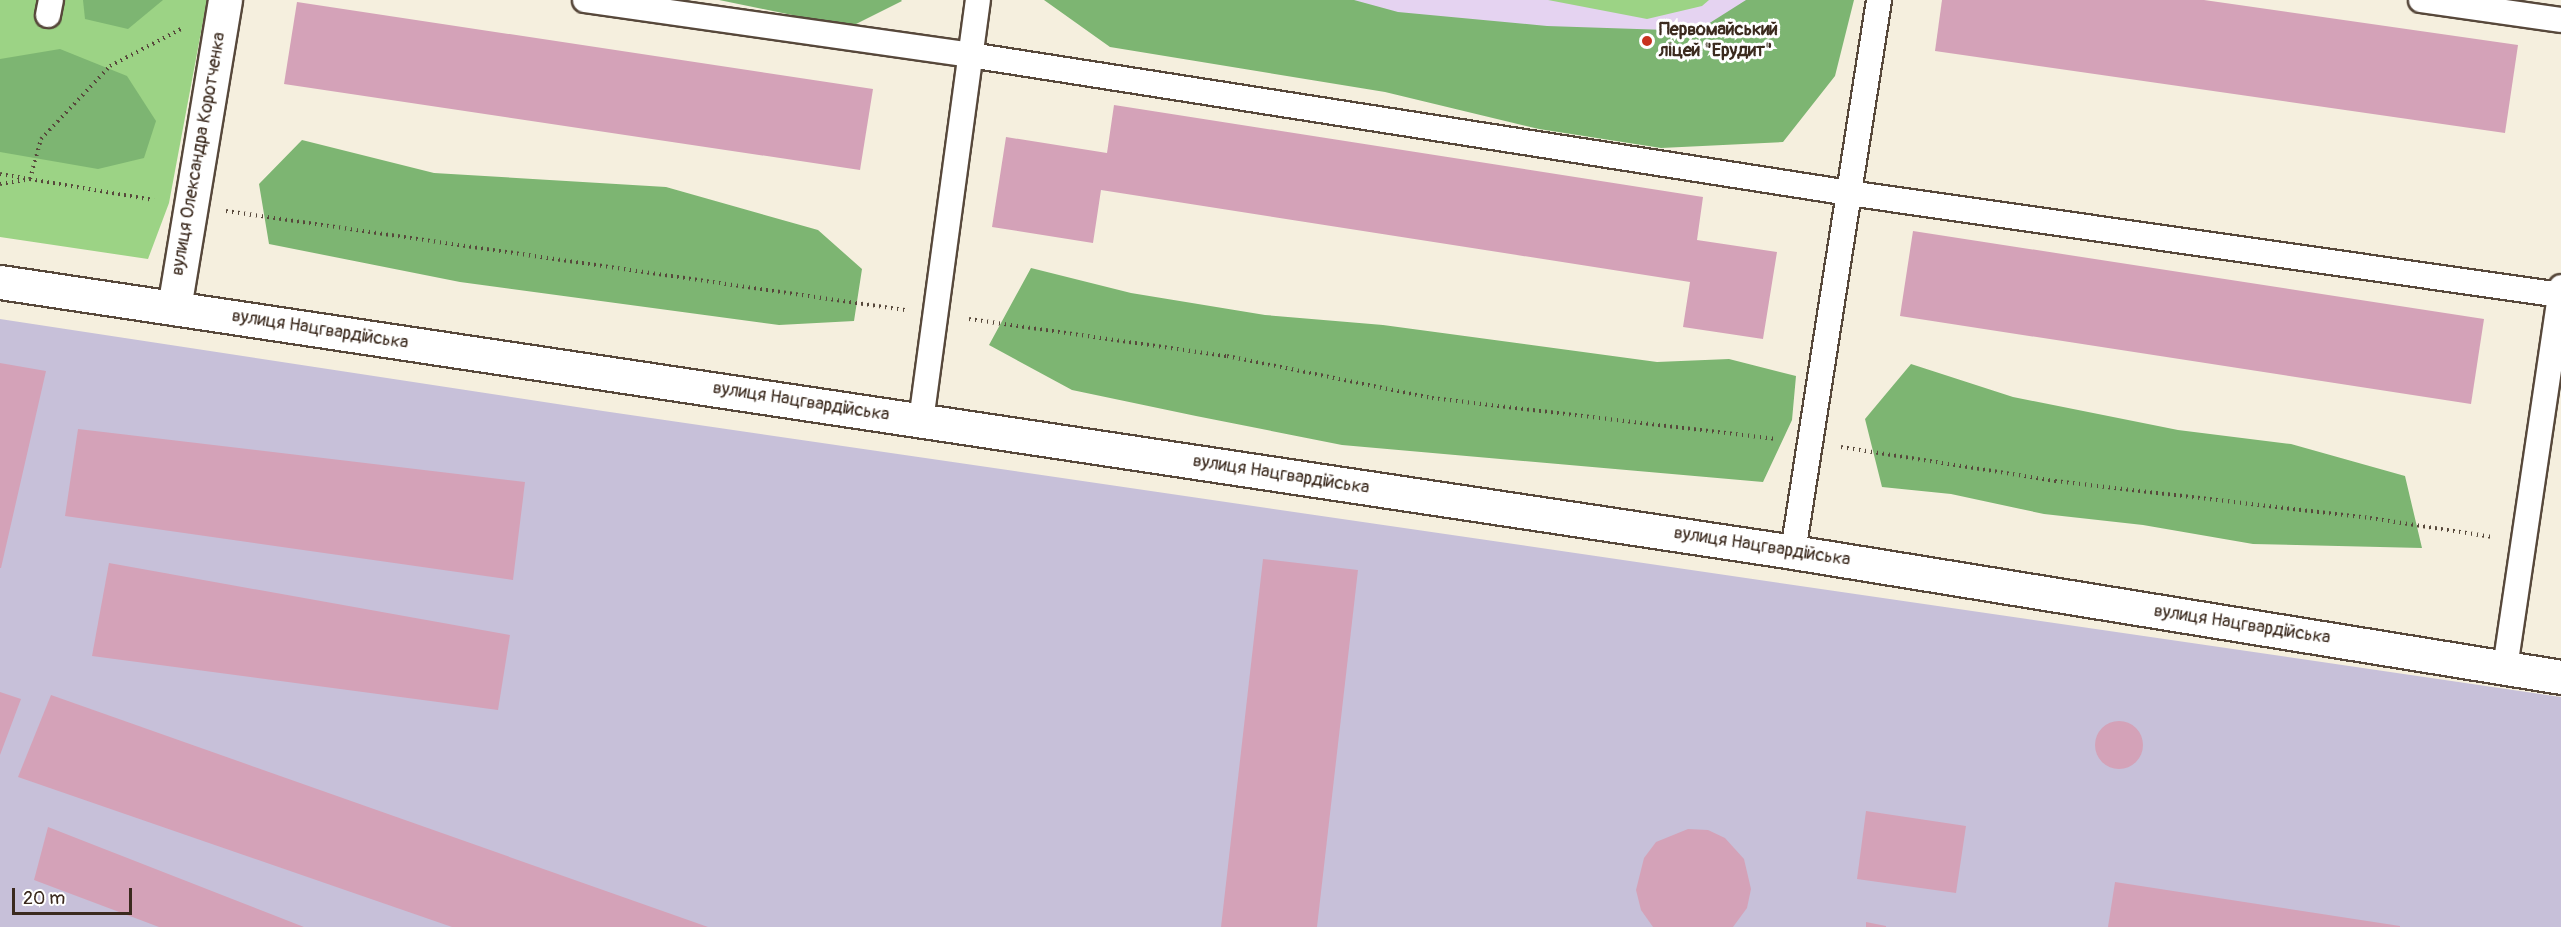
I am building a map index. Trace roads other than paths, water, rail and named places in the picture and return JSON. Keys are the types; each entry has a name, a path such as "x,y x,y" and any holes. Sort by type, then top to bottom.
{"street":[{"name":"вулиця Олександра Коротченка","path":"174,308 225,4"},
{"name":"вулиця Нацгвардійська","path":"0,282 1793,552 2561,677"}],"lane":[{"path":"585,0 970,55 1849,193 2560,291 2505,668"},
{"path":"921,421 978,0"},
{"path":"1793,552 1879,0"},
{"path":"2421,0 2561,20"}],"place":[{"name":"Первомайський ліцей \"Ерудит\"","path":"1647,41"}]}
